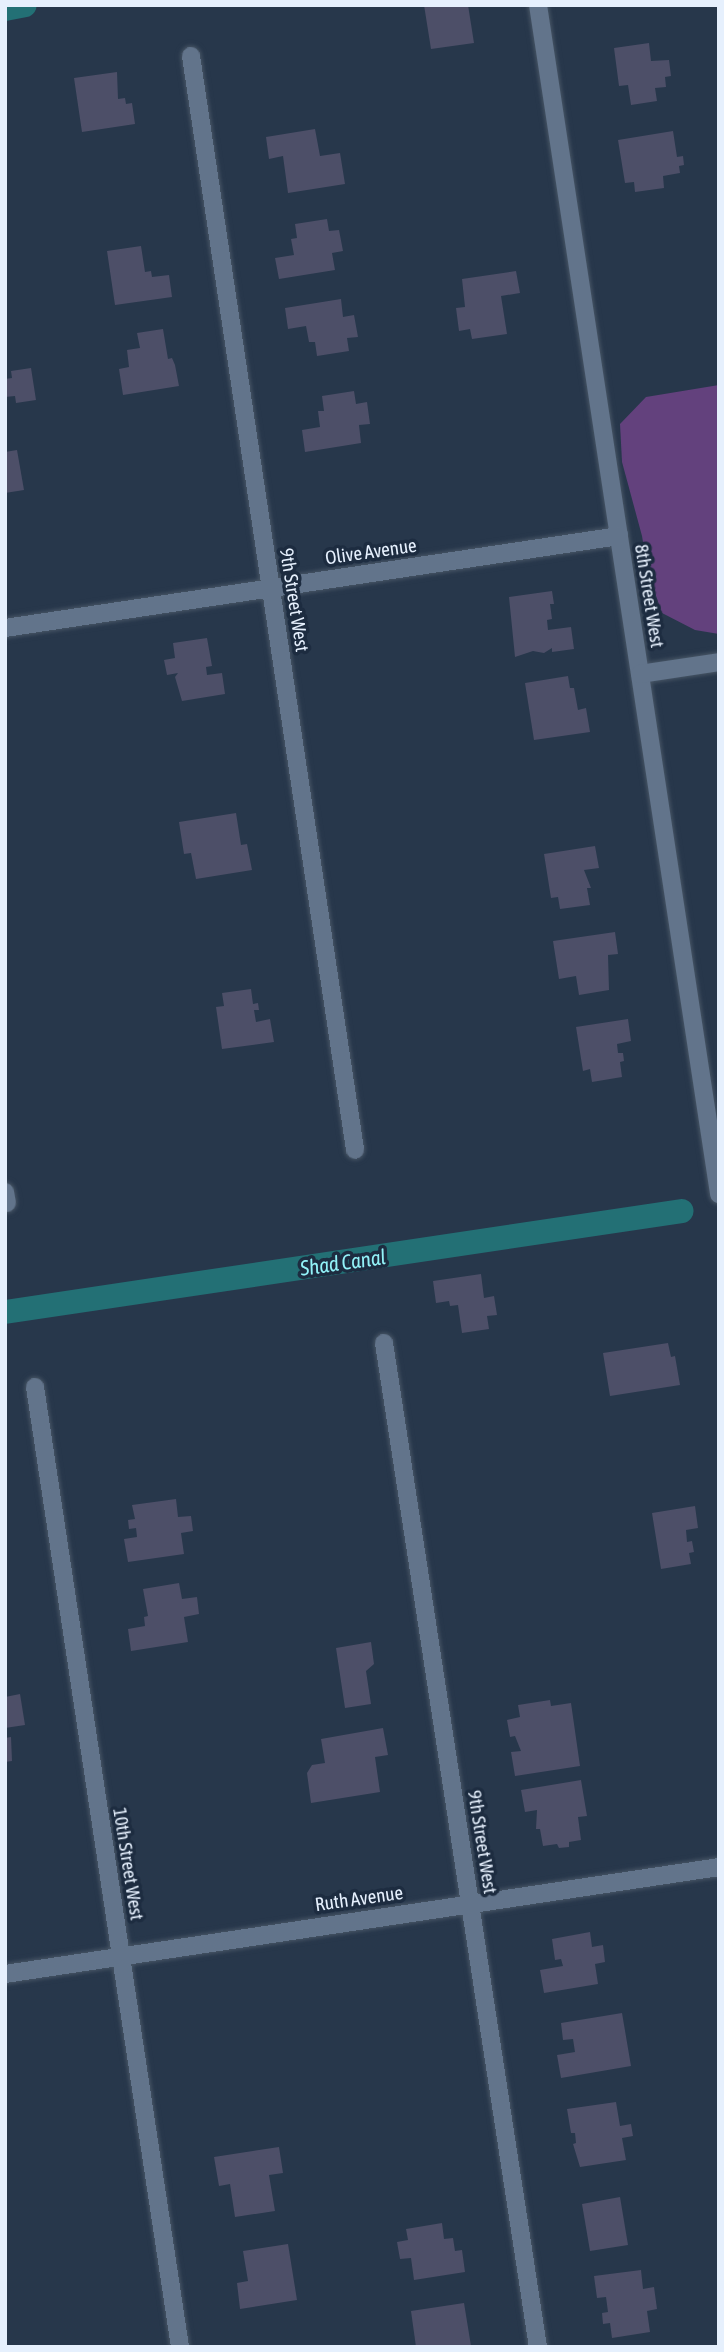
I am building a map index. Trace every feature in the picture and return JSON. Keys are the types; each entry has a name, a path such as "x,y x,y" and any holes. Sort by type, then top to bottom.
{"street":[{"name":"8th Street West","path":"538,5 719,1194"},
{"name":"9th Street West","path":"191,56 355,1150"},
{"name":"Olive Avenue","path":"5,628 619,536"},
{"path":"640,674 719,662"},
{"name":"9th Street West","path":"384,1343 538,2347"},
{"name":"10th Street West","path":"35,1387 180,2347"},
{"name":"Ruth Avenue","path":"5,1974 719,1867"}],"shaded area":[{"path":"719,385 719,634 695,630 662,613 648,573 642,536 622,462 620,424 646,397"}],"building":[{"path":"424,5 468,5 474,43 431,49"},
{"path":"649,43 651,61 669,60 671,76 665,77 666,87 655,88 657,101 631,105 628,85 619,86 614,48"},
{"path":"117,72 118,99 125,98 126,104 132,103 135,124 82,132 74,78"},
{"path":"315,129 320,156 340,153 345,184 288,193 283,156 269,159 266,137"},
{"path":"673,131 677,157 683,156 684,165 679,166 680,173 663,176 664,188 635,192 634,182 625,183 618,140"},
{"path":"327,219 329,231 339,230 343,251 332,253 335,270 279,279 275,258 294,255 291,239 297,238 295,224"},
{"path":"141,246 145,272 151,271 152,277 169,275 172,297 115,305 107,251"},
{"path":"516,271 520,293 501,296 507,334 472,339 470,329 459,331 456,308 465,307 462,279"},
{"path":"341,299 343,317 354,315 358,337 347,338 349,351 317,356 315,342 309,342 306,326 288,329 285,308"},
{"path":"163,329 168,359 172,358 175,365 179,386 123,395 119,369 129,367 127,350 140,348 137,333"},
{"path":"31,368 36,400 16,403 15,396 5,397 5,379 12,378 11,371"},
{"path":"354,391 356,404 367,402 370,424 359,425 361,443 305,452 302,430 320,427 318,411 324,411 322,396"},
{"path":"17,450 24,490 5,493 5,452"},
{"path":"552,591 554,604 550,604 552,619 547,620 548,630 571,627 574,649 552,652 552,648 544,653 533,651 515,657 509,597"},
{"path":"207,638 212,666 206,667 207,675 222,673 225,694 182,701 175,677 178,673 167,675 164,660 175,658 173,643"},
{"path":"568,676 570,688 574,688 578,710 586,708 590,732 534,740 525,683"},
{"path":"236,813 241,845 247,844 252,870 196,879 191,853 184,854 179,822"},
{"path":"595,846 599,868 584,870 591,888 587,888 590,905 560,909 558,897 551,898 544,854"},
{"path":"615,932 618,954 608,955 609,990 579,995 576,976 559,979 553,941"},
{"path":"251,989 253,1004 258,1003 259,1010 254,1010 256,1022 270,1019 274,1042 222,1049 216,1007 224,1006 222,993"},
{"path":"628,1019 631,1041 617,1044 618,1053 623,1053 624,1061 620,1062 622,1077 592,1082 590,1069 583,1071 576,1027"},
{"path":"481,1274 484,1298 494,1296 497,1315 487,1316 489,1329 462,1333 458,1305 450,1306 449,1301 436,1303 433,1281"},
{"path":"668,1343 671,1357 675,1356 680,1385 610,1396 603,1353"},
{"path":"176,1499 178,1517 191,1516 193,1531 181,1533 184,1554 128,1562 124,1539 137,1537 136,1528 129,1529 128,1520 135,1519 132,1505"},
{"path":"695,1506 698,1528 686,1530 687,1542 692,1541 694,1552 689,1553 691,1564 661,1569 652,1513"},
{"path":"179,1583 182,1599 197,1597 199,1614 184,1617 188,1642 131,1651 128,1629 145,1626 144,1617 148,1616 143,1589"},
{"path":"371,1642 374,1664 366,1671 371,1704 345,1708 336,1648"},
{"path":"20,1694 25,1725 5,1728 5,1697"},
{"path":"550,1700 551,1706 571,1703 580,1766 515,1776 511,1752 521,1751 515,1736 510,1737 507,1720 520,1717 518,1705"},
{"path":"383,1728 388,1755 375,1757 380,1792 311,1803 307,1773 312,1765 325,1763 321,1739"},
{"path":"11,1737 12,1761 5,1762 5,1738"},
{"path":"581,1780 587,1816 578,1817 581,1840 569,1842 569,1847 559,1848 557,1844 543,1846 540,1829 536,1829 537,1810 525,1812 521,1790"},
{"path":"590,1932 592,1947 603,1945 605,1962 595,1964 598,1984 544,1993 540,1970 563,1966 561,1959 555,1960 552,1939"},
{"path":"622,2013 631,2066 561,2078 557,2055 575,2052 573,2039 563,2040 561,2023"},
{"path":"616,2102 620,2126 631,2124 633,2136 622,2138 626,2160 580,2167 573,2144 576,2143 575,2133 571,2133 567,2109"},
{"path":"279,2147 283,2173 269,2175 275,2211 235,2217 230,2184 219,2186 214,2157"},
{"path":"620,2197 628,2245 590,2251 582,2204"},
{"path":"442,2223 444,2239 453,2238 455,2251 462,2250 465,2272 414,2280 411,2258 400,2259 397,2242 408,2240 406,2229"},
{"path":"288,2244 297,2300 240,2309 237,2283 248,2281 243,2251"},
{"path":"641,2270 643,2289 654,2287 657,2309 647,2311 650,2332 612,2338 610,2323 603,2324 602,2313 608,2312 606,2297 597,2298 594,2276"},
{"path":"464,2303 471,2346 416,2347 411,2311"}],"waterway":[{"path":"5,9 25,5"},
{"name":"Shad Canal","path":"5,1312 682,1211"}]}
